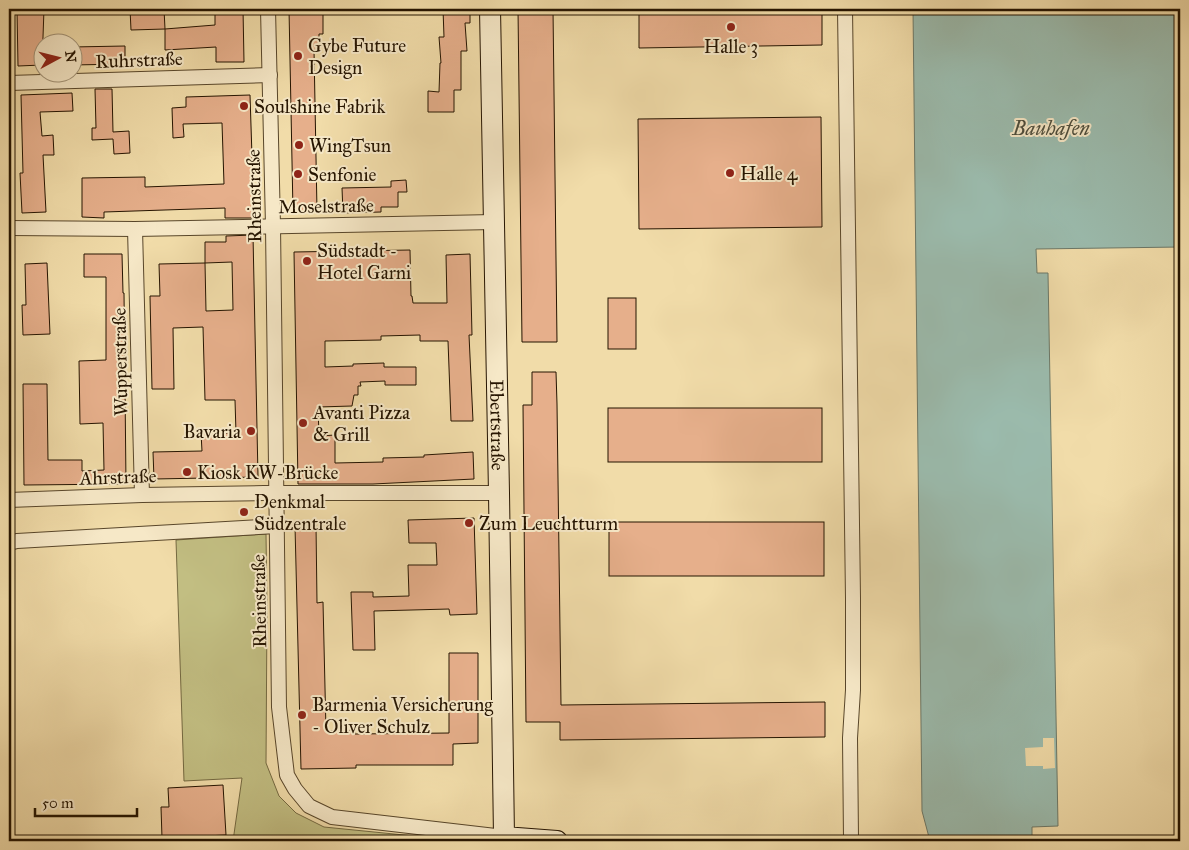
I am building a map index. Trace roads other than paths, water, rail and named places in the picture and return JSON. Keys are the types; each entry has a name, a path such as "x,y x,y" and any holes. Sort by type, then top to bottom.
{"street":[{"name":"Rheinstraße","path":"268,9 273,226 279,707 287,775 295,789 309,806 332,817 504,839"},
{"name":"Ebertstraße","path":"490,9 504,839"},
{"path":"845,9 853,598 853,690 850,738 851,838 849,841"},
{"name":"Ruhrstraße","path":"9,83 270,75"},
{"name":"Moselstraße","path":"9,228 135,229 494,222"},
{"name":"Wupperstraße","path":"135,229 142,495"},
{"name":"Ahrstraße","path":"9,500 142,495 276,493 499,493"},
{"path":"9,543 27,540 277,526"},
{"path":"504,839 556,841"}],"water":[{"name":"Bauhafen","path":"913,9 1180,9 1180,247 1036,249 1037,273 1048,273 1058,826 1032,827 1032,841 930,841 922,811"}],"place":[{"name":"Halle 3","path":"731,27"},
{"name":"Gybe Future Design","path":"298,56"},
{"name":"Soulshine Fabrik","path":"244,106"},
{"name":"WingTsun","path":"299,145"},
{"name":"Halle 4","path":"730,173"},
{"name":"Senfonie","path":"298,174"},
{"name":"Südstadt - Hotel Garni","path":"307,261"},
{"name":"Avanti Pizza & Grill","path":"303,423"},
{"name":"Bavaria","path":"251,431"},
{"name":"Kiosk KW-Brücke","path":"187,472"},
{"name":"Denkmal Südzentrale","path":"244,512"},
{"name":"Zum Leuchtturm","path":"469,523"},
{"name":"Barmenia Versicherung - Oliver Schulz","path":"302,715"}]}
